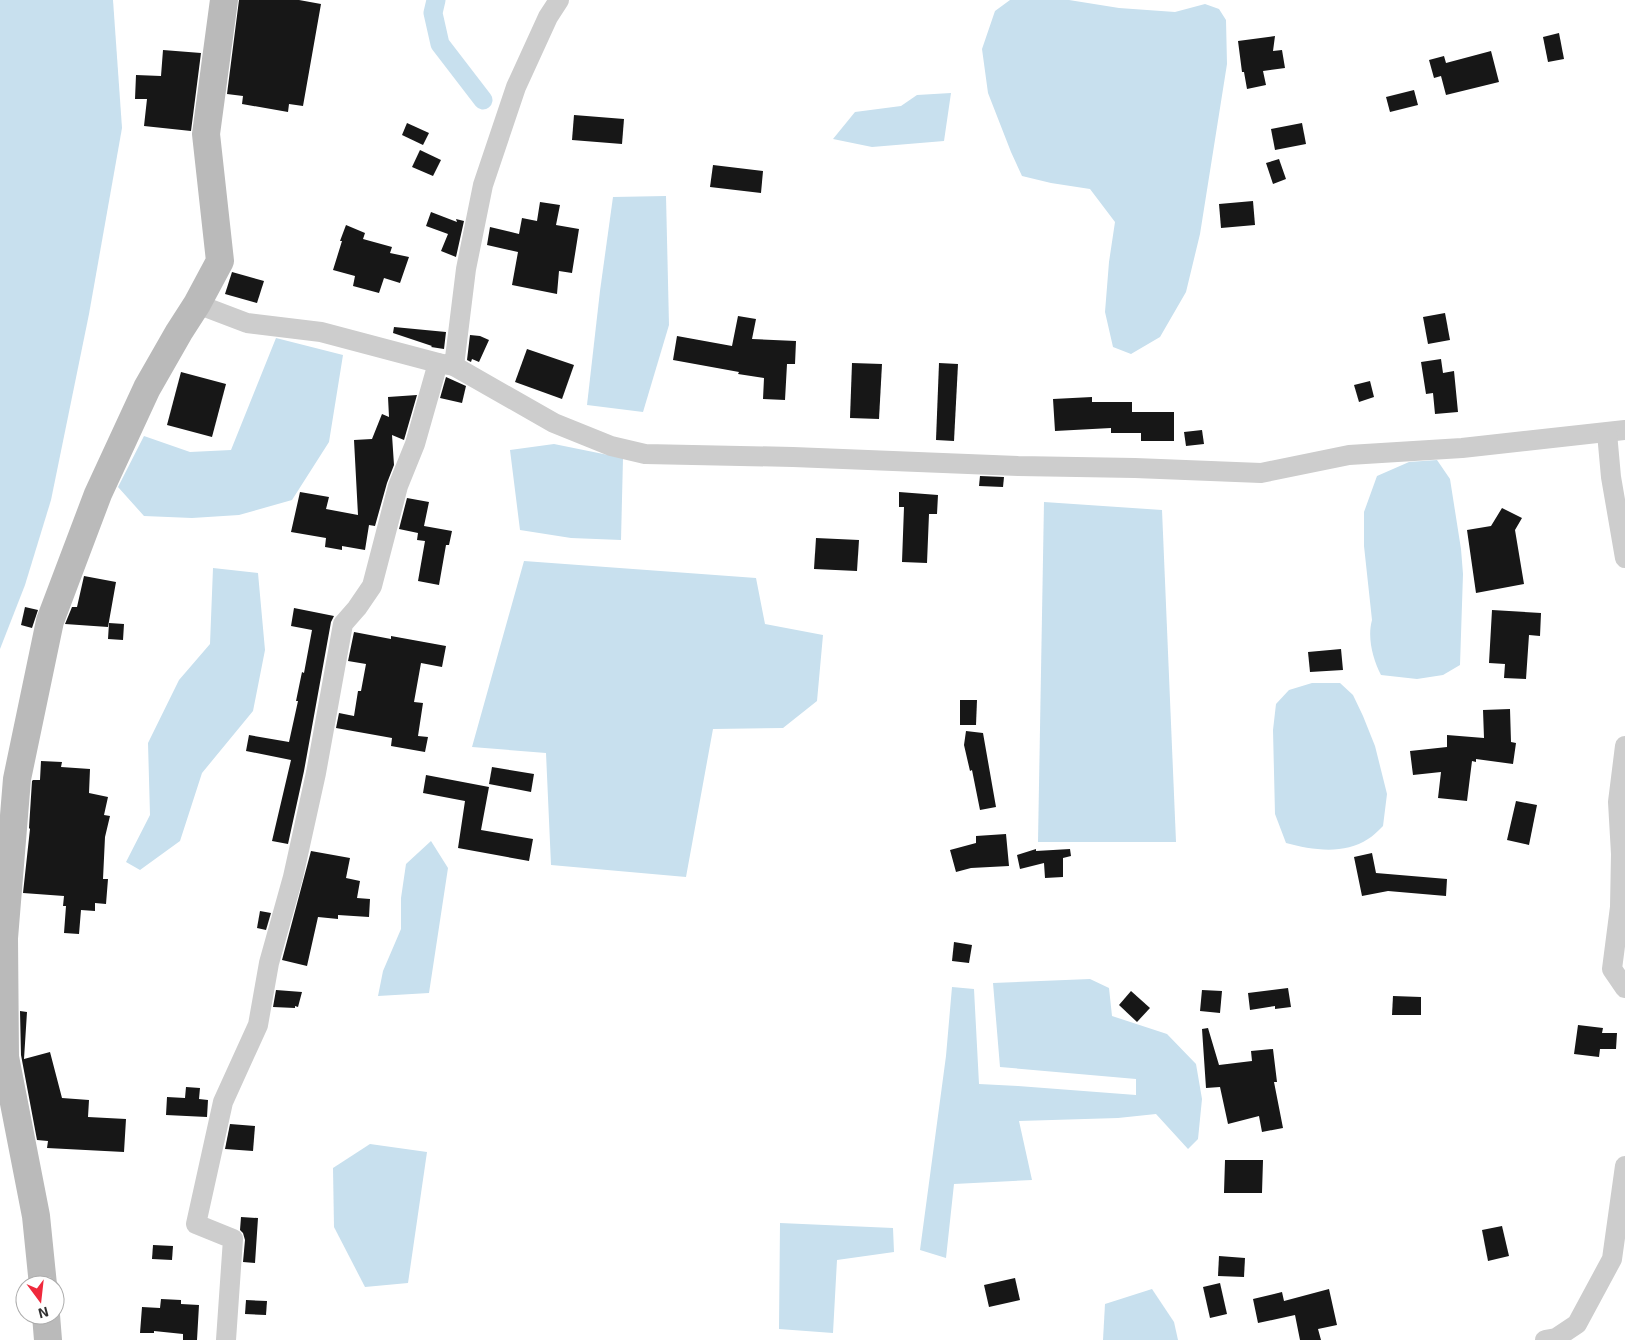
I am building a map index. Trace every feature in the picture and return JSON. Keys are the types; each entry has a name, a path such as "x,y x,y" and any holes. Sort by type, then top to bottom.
{"main road":[{"path":"42,1275 36,1216 5,1056 4,938 17,778 50,621 98,494 147,388 220,261 206,134 224,0"},
{"path":"47,1325 48,1340"}],"street":[{"path":"226,1340 233,1239 196,1224 223,1102 258,1025 269,964 293,878 316,773 343,624 372,586 398,486 446,364 483,186 516,87 548,17 559,0"},
{"path":"197,304 247,323 322,332 446,364 554,423 611,446 645,454 793,457 1261,473 1350,455 1462,448 1616,431 1611,476 1625,558"},
{"path":"1625,746 1618,802 1621,854 1620,907 1612,969 1625,988"},
{"path":"1545,1340 1556,1338 1577,1324 1612,1259 1625,1166"}],"water":[{"path":"0,0 113,0 122,128 89,314 51,500 25,585 0,649"},
{"path":"1010,0 1069,0 1119,8 1175,12 1205,4 1219,9 1226,20 1227,64 1200,234 1186,292 1160,337 1131,354 1113,347 1105,312 1109,262 1115,222 1090,189 1022,176 988,93 982,49 995,11"},
{"path":"951,93 944,141 872,147 833,139 855,112 901,106 917,95"},
{"path":"666,196 669,325 643,412 587,405 613,197"},
{"path":"276,338 343,355 329,442 292,500 239,515 192,518 144,516 118,487 144,436 190,452 231,450"},
{"path":"554,444 623,458 621,540 571,538 520,530 510,450"},
{"path":"1437,460 1450,479 1461,549 1463,574 1460,665 1443,675 1417,679 1381,675 1373,655 1370,634 1372,620 1364,546 1364,512 1377,476 1409,462"},
{"path":"1044,502 1162,510 1176,842 1038,842"},
{"path":"524,561 756,578 765,624 823,635 817,701 783,728 713,729 686,877 551,865 546,753 472,747"},
{"path":"213,568 258,573 265,650 253,711 202,773 180,841 140,870 126,862 150,815 148,743 179,680 210,644"},
{"path":"1312,683 1340,683 1353,695 1375,746 1387,794 1383,826 1368,839 1349,847 1328,850 1306,848 1286,843 1275,814 1273,730 1276,704 1289,690"},
{"path":"431,841 448,868 429,993 378,996 383,971 401,929 401,898 406,864"},
{"path":"1090,979 1109,988 1112,1016 1167,1034 1196,1064 1202,1099 1198,1139 1188,1149 1156,1114 1118,1118 1019,1121 1032,1180 954,1184 946,1258 920,1250 946,1056 952,987 974,989 979,1084 1136,1095 1136,1079 1000,1067 993,983"},
{"path":"370,1144 427,1152 408,1283 365,1287 334,1227 333,1168"},
{"path":"780,1223 893,1228 894,1252 837,1260 833,1333 779,1329"},
{"path":"1152,1289 1174,1322 1178,1340 1103,1340 1105,1304"}],"building":[{"path":"239,0 299,0 321,4 303,106 289,104 288,112 242,104 243,96 227,94"},
{"path":"1559,33 1564,59 1548,62 1543,37"},
{"path":"1275,36 1273,51 1282,50 1285,68 1263,71 1266,85 1247,89 1244,72 1242,72 1238,41"},
{"path":"163,50 201,53 191,131 144,126 147,99 135,99 136,75 161,76"},
{"path":"1491,51 1499,82 1446,95 1441,76 1434,78 1429,60 1444,56 1446,63"},
{"path":"1414,90 1418,105 1390,112 1386,97"},
{"path":"574,115 624,119 622,144 572,140"},
{"path":"407,123 429,133 423,145 402,135"},
{"path":"1302,123 1306,144 1275,150 1271,129"},
{"path":"420,150 441,160 433,176 412,167"},
{"path":"1279,159 1286,179 1273,184 1266,163"},
{"path":"713,165 763,171 761,193 710,187"},
{"path":"1253,201 1255,225 1221,228 1219,204"},
{"path":"540,202 560,205 556,225 579,229 572,273 559,271 557,294 512,285 518,252 487,245 490,227 519,234 522,218 537,221"},
{"path":"431,212 457,222 456,219 464,221 456,257 441,251 448,234 426,226"},
{"path":"346,225 365,233 363,239 392,247 390,253 409,257 400,283 384,278 379,293 353,286 355,276 333,270"},
{"path":"232,272 264,281 257,303 225,294"},
{"path":"1445,313 1450,340 1428,344 1423,317"},
{"path":"738,316 756,319 752,339 796,341 795,364 787,364 785,400 763,399 764,378 673,360 677,336 732,346"},
{"path":"394,327 446,332 444,349 431,347 393,333"},
{"path":"470,335 480,336 489,340 479,362 472,359 471,362 467,360"},
{"path":"527,349 574,365 562,399 515,382"},
{"path":"1441,359 1443,373 1454,371 1458,412 1435,414 1433,393 1426,394 1421,362"},
{"path":"852,363 882,364 879,419 850,418"},
{"path":"939,363 958,364 954,441 936,440"},
{"path":"181,372 226,384 212,437 167,425"},
{"path":"446,377 466,386 462,403 440,398"},
{"path":"1370,381 1374,397 1359,402 1354,385"},
{"path":"417,395 404,440 392,435 394,465 375,526 369,525 365,550 342,546 342,550 325,547 326,538 291,532 300,492 329,497 326,509 358,515 354,440 372,439 382,414 389,417 388,397"},
{"path":"1092,397 1092,402 1132,402 1132,412 1174,412 1174,441 1141,441 1141,433 1111,433 1111,428 1055,431 1053,399"},
{"path":"1202,430 1204,444 1186,446 1184,432"},
{"path":"980,476 1004,477 1003,487 979,486"},
{"path":"899,492 938,495 937,514 929,514 927,563 902,562 904,507 899,507"},
{"path":"407,498 429,502 424,526 452,531 449,545 446,545 439,585 418,581 425,541 417,540 418,533 399,529"},
{"path":"1502,508 1522,518 1515,530 1524,584 1476,593 1467,530 1491,526"},
{"path":"816,538 859,540 857,571 814,569"},
{"path":"84,576 116,582 108,627 65,624 72,607 77,607"},
{"path":"25,607 38,610 32,628 21,625"},
{"path":"294,608 334,616 331,622 304,771 288,844 272,841 291,760 246,751 249,735 289,742 312,630 291,626"},
{"path":"1492,610 1541,613 1540,636 1529,635 1526,679 1504,678 1505,664 1489,663"},
{"path":"109,623 124,624 123,640 108,639"},
{"path":"354,632 391,639 391,636 446,646 442,667 421,663 414,702 423,703 418,736 428,737 425,752 391,746 392,738 336,728 339,713 354,716 358,691 361,691 366,664 348,661"},
{"path":"1341,649 1343,670 1310,672 1308,652"},
{"path":"960,700 977,700 976,725 960,725"},
{"path":"1510,709 1511,742 1516,743 1513,764 1476,759 1476,762 1472,761 1467,801 1438,798 1441,772 1413,775 1410,751 1447,747 1447,735 1484,738 1483,710"},
{"path":"966,731 983,733 996,807 980,810 972,770 970,771 964,745"},
{"path":"41,761 62,762 61,767 90,769 89,793 108,797 104,815 110,816 105,837 103,879 108,879 106,904 95,903 95,911 81,910 79,934 64,933 66,906 63,906 64,896 23,893 30,829 32,781 40,780"},
{"path":"492,767 534,774 531,792 489,784"},
{"path":"426,775 489,787 481,830 533,839 529,861 458,848 465,801 423,793"},
{"path":"1516,801 1537,805 1529,845 1507,840"},
{"path":"1006,834 1009,866 971,868 956,872 950,850 976,843 976,836"},
{"path":"1036,849 1036,851 1070,849 1071,856 1063,858 1063,877 1045,878 1044,863 1020,869 1017,855"},
{"path":"311,851 350,858 346,878 360,881 357,898 370,899 369,917 338,915 338,919 318,917 307,966 282,960"},
{"path":"1372,853 1376,873 1447,879 1446,896 1388,891 1362,896 1354,857"},
{"path":"260,911 271,913 266,930 257,928"},
{"path":"954,942 972,945 969,963 952,961"},
{"path":"1288,988 1291,1007 1275,1009 1275,1006 1250,1010 1248,993"},
{"path":"276,990 302,992 298,1007 273,1007"},
{"path":"1202,990 1222,991 1220,1013 1200,1011"},
{"path":"1131,991 1150,1008 1137,1022 1119,1005"},
{"path":"1393,996 1421,997 1421,1015 1392,1015"},
{"path":"20,1011 27,1012 24,1059 50,1052 62,1098 89,1100 88,1117 126,1119 124,1152 47,1148 48,1141 37,1140 21,1055"},
{"path":"1578,1025 1603,1028 1602,1033 1617,1033 1616,1049 1600,1049 1599,1057 1574,1054"},
{"path":"1208,1028 1219,1065 1252,1061 1251,1051 1273,1049 1277,1082 1274,1082 1283,1128 1262,1132 1259,1116 1228,1124 1220,1087 1206,1088 1202,1029"},
{"path":"186,1087 200,1088 199,1099 208,1100 207,1117 166,1115 167,1097 185,1098"},
{"path":"230,1124 255,1126 253,1151 225,1149"},
{"path":"1225,1160 1263,1160 1262,1193 1224,1193"},
{"path":"241,1217 258,1218 255,1263 243,1262 245,1240 240,1230"},
{"path":"1502,1226 1509,1256 1488,1261 1482,1230"},
{"path":"153,1245 173,1246 172,1260 152,1259"},
{"path":"1219,1256 1245,1258 1244,1277 1218,1276"},
{"path":"1015,1278 1020,1300 989,1307 984,1285"},
{"path":"1220,1283 1227,1314 1210,1318 1203,1287"},
{"path":"1329,1289 1337,1325 1318,1329 1321,1340 1300,1340 1295,1315 1258,1323 1253,1299 1282,1292 1284,1301"},
{"path":"161,1299 181,1300 181,1304 199,1305 197,1340 183,1340 183,1334 154,1331 154,1333 140,1333 142,1307 160,1308"},
{"path":"246,1300 267,1301 266,1315 245,1314"}],"waterway":[{"path":"436,0 433,13 440,44 483,100"}]}
